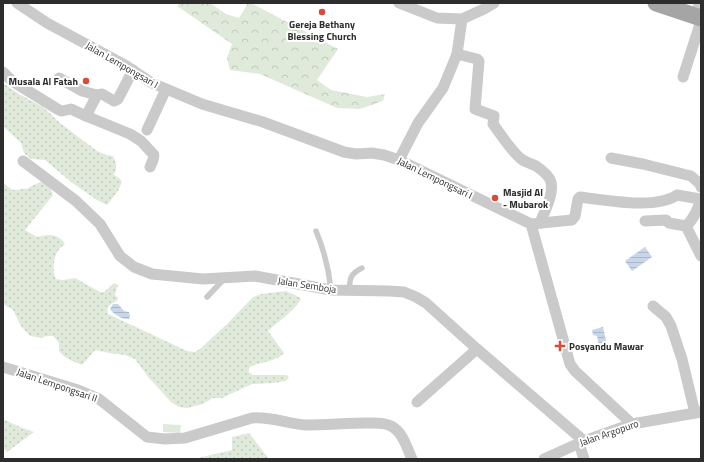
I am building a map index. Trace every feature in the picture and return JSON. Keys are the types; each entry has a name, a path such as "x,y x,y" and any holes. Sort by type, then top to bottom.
{"main road":[{"path":"656,3 699,15"}],"street":[{"name":"Jalan Lempongsari I","path":"17,3 47,23 133,70 152,83 166,89 202,104 263,122 344,152 356,154 372,153 399,160 535,224"},
{"path":"399,3 437,18 462,19 494,3"},
{"path":"683,77 699,15"},
{"path":"399,160 418,123 443,88 457,54 462,19"},
{"path":"457,54 477,59 479,61 475,109 494,116 493,124 521,160 532,163 542,171 551,182 549,198 535,224 570,364 575,371 632,424"},
{"path":"86,116 95,99 102,94 114,101 118,99 133,70"},
{"path":"3,72 12,81 59,110 62,111 71,109 130,134 141,141 154,156 154,160 150,167"},
{"path":"59,78 95,99"},
{"path":"147,130 166,89"},
{"path":"611,158 691,176 700,184 701,187"},
{"name":"Jalan Semboja","path":"23,161 81,205 100,224 120,256 134,267 152,274 203,280 255,276 331,290 404,292 416,297 426,303 581,442"},
{"path":"535,224 572,220 575,216 578,199 580,197 634,203 660,202 677,196 701,196 700,205 686,226"},
{"path":"645,221 666,220 669,223 686,226"},
{"path":"686,226 701,256"},
{"path":"653,306 666,317 671,326 698,412"},
{"path":"417,402 477,349"},
{"name":"Jalan Lempongsari II","path":"3,366 78,390 99,399 147,437 165,439 185,438 252,418 261,417 306,425 382,423 396,429 412,459"},
{"name":"Jalan Argopuro","path":"544,459 581,442 632,424 698,412"},
{"path":"581,442 584,459"}],"lane":[{"path":"316,231 330,277 331,290"},
{"path":"349,291 349,279 355,272 362,268"},
{"path":"207,297 224,279"}],"green space":[{"path":"180,3 210,3 226,14 239,18 248,3 251,3 338,49 317,80 331,90 367,97 385,94 383,101 360,109 337,108 260,74 230,70 227,58 232,44 177,6"},
{"path":"3,83 19,94 43,107 60,123 97,151 113,156 116,166 114,175 122,182 118,191 107,205 71,182 45,160 31,159 24,153 21,143 3,126"},
{"path":"3,182 13,190 26,189 40,182 47,184 50,188 53,195 25,230 37,237 45,235 56,236 65,244 59,249 55,257 54,269 56,279 63,280 75,278 100,292 104,292 114,283 118,285 115,295 118,300 109,307 108,314 187,351 195,352 201,348 253,297 261,294 286,291 301,298 292,311 268,331 284,353 276,359 257,364 249,368 249,372 253,375 286,375 289,378 285,381 274,383 252,384 222,398 213,398 203,404 187,408 179,407 171,402 149,378 135,359 125,355 95,350 82,365 69,360 61,354 59,351 59,343 53,336 41,338 30,336 21,326 13,310 3,304"},
{"path":"3,419 34,432 7,452 3,448"},
{"path":"163,424 181,425 180,433 163,432"},
{"path":"249,433 269,459 194,459 232,450 232,437"}],"water":[{"path":"645,247 652,257 632,271 625,261"},
{"path":"113,304 118,304 124,311 129,312 129,319 121,318 113,313 110,309"},
{"path":"603,327 607,345 599,346 597,336 593,335 592,330"}],"place":[{"name":"Gereja Bethany Blessing Church","path":"322,12"},
{"name":"Musala Al Fatah","path":"86,81"},
{"name":"Masjid Al - Mubarok","path":"495,198"},
{"name":"Posyandu Mawar","path":"560,346"}]}
